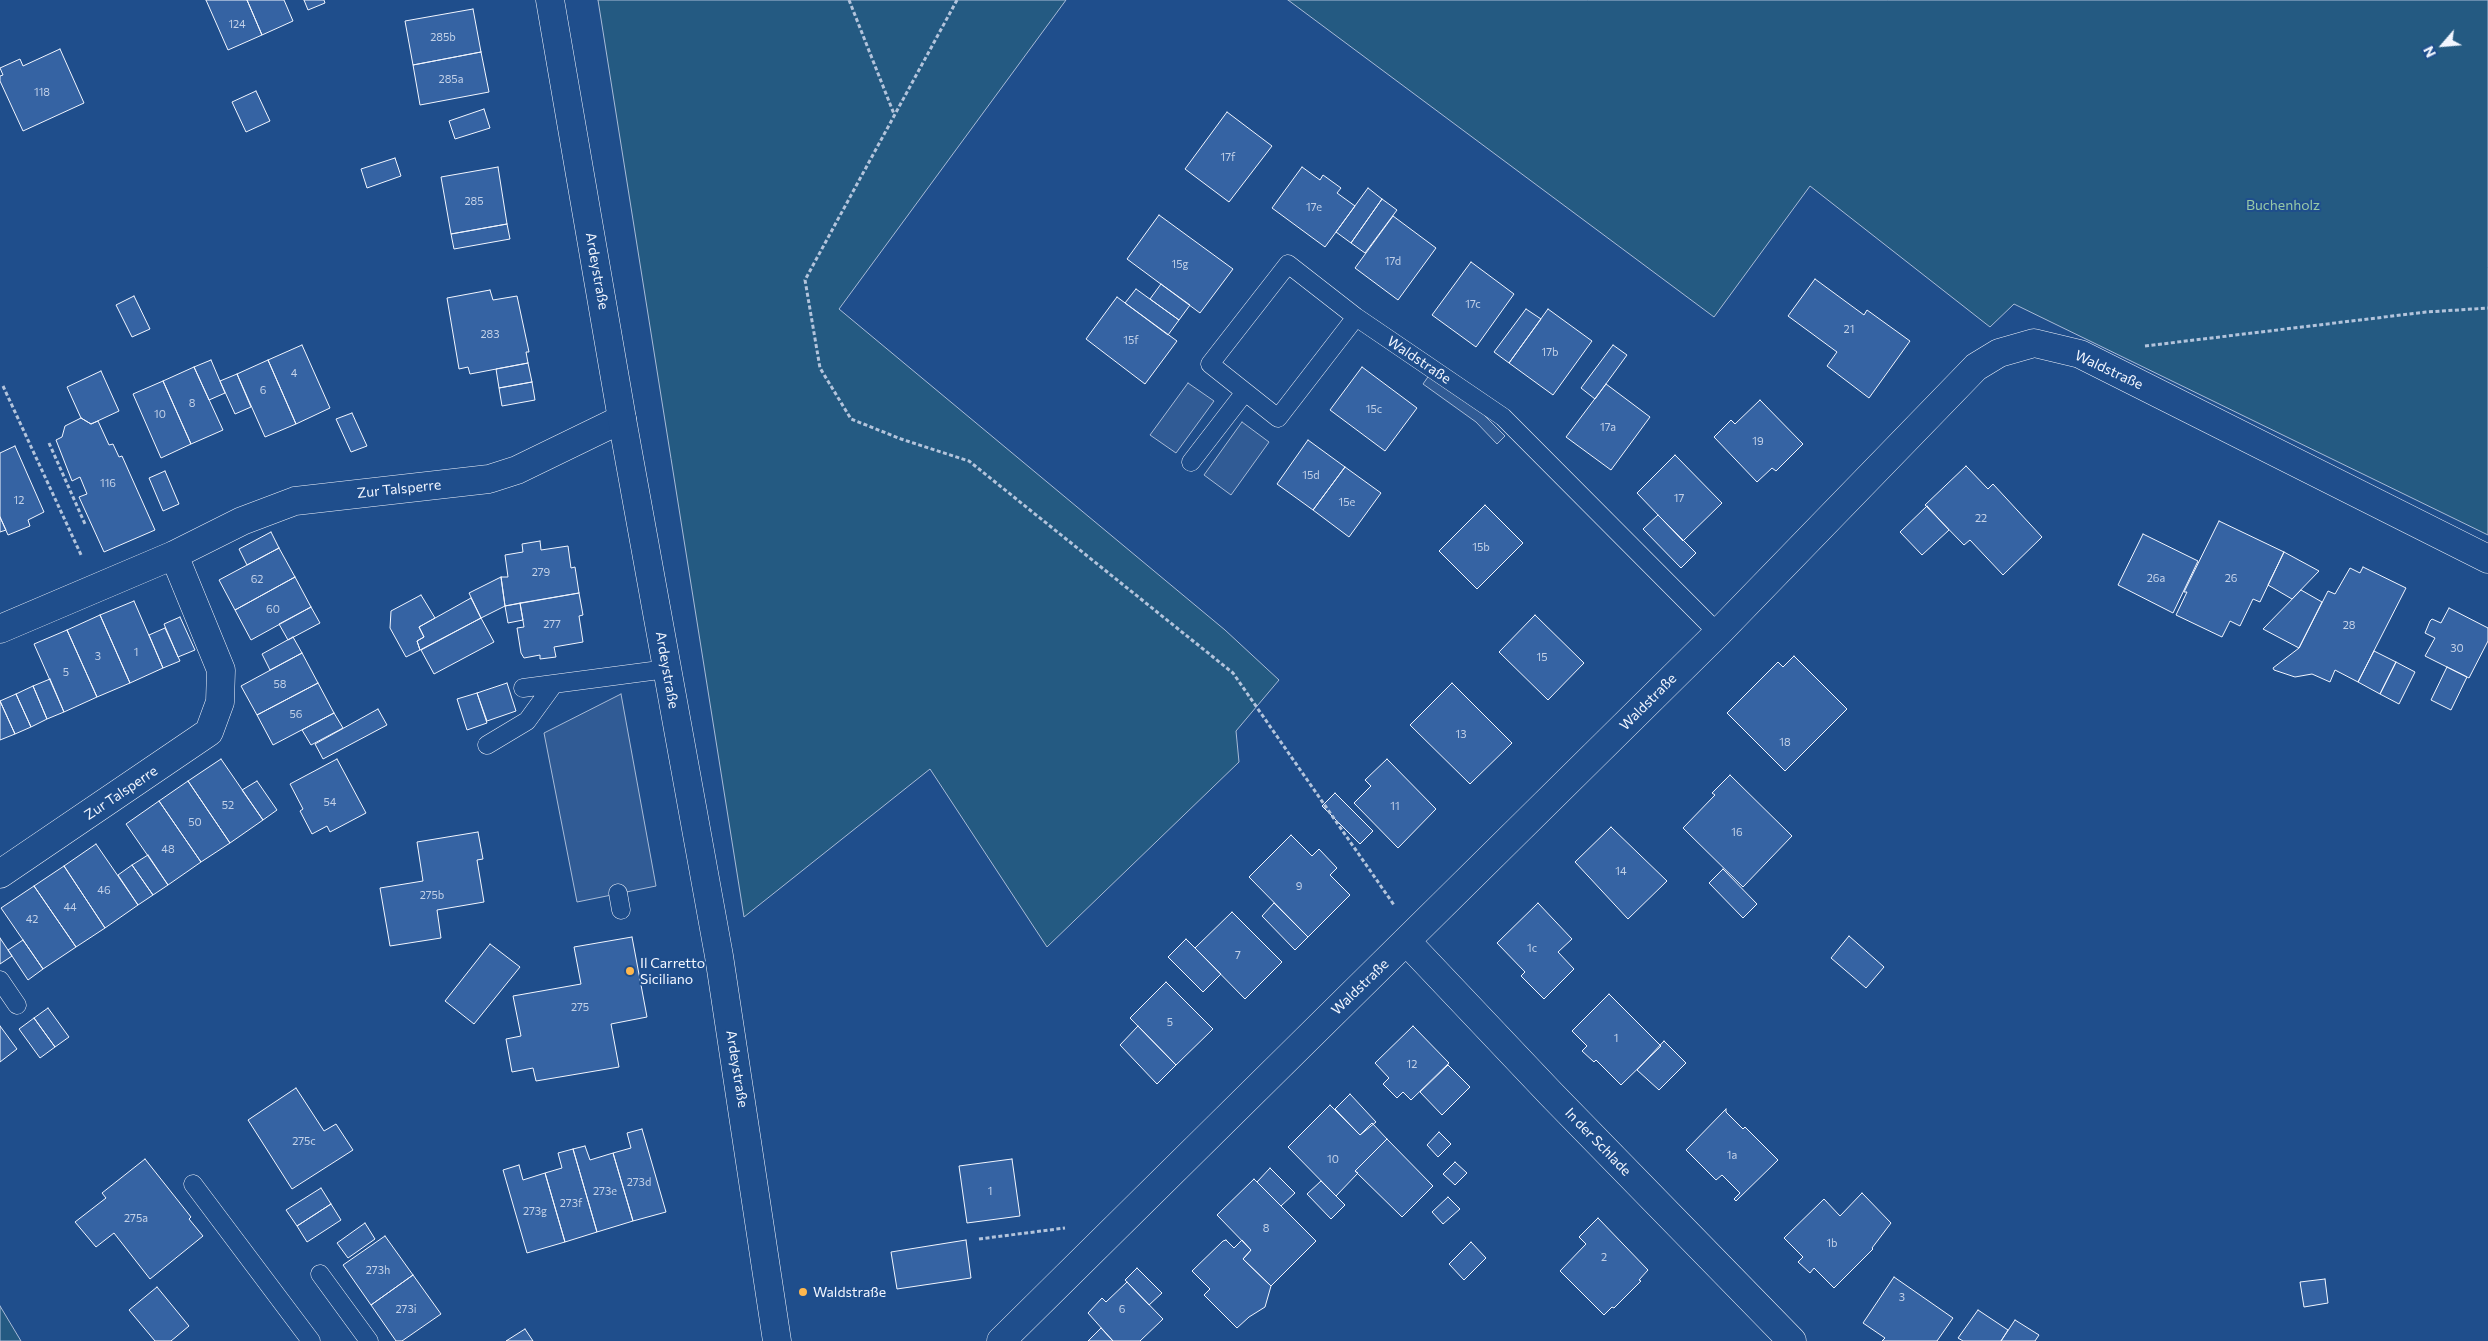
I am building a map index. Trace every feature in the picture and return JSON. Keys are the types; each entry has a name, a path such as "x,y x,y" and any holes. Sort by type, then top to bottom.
{"street":[{"name":"Ardeystraße","path":"550,0 622,419 719,956 776,1341"},
{"name":"Waldstraße","path":"1001,1341 1718,633 1976,367 1999,353 2034,343 2080,354 2488,559"},
{"name":"Zur Talsperre","path":"0,629 174,555 242,522 295,501 490,479 517,470 622,419"},
{"name":"Zur Talsperre","path":"0,874 209,732 220,702 221,670 174,555"},
{"name":"In der Schlade","path":"1410,938 1551,1094 1792,1341"}],"lane":[{"name":"Waldstraße","path":"1356,318 1278,418 1210,364 1288,264 1356,318 1503,417 1718,633"},
{"path":"1191,462 1245,392"},
{"path":"523,688 667,669"},
{"path":"487,745 528,721 554,684"},
{"path":"0,980 17,1005"},
{"path":"193,1184 311,1341"},
{"path":"320,1274 369,1341"}],"path":[{"path":"849,0 894,114"},
{"path":"957,0 805,280 820,368 852,419 900,438 969,461 1233,673 1410,938"},
{"path":"2139,347 2426,312 2488,308"},
{"path":"3,386 96,587"},
{"path":"49,443 85,524"},
{"path":"978,1239 1123,1221"}],"green space":[{"path":"598,0 1066,0 839,309 1225,630 1279,680 1236,731 1239,762 1047,947 930,769 744,917"},
{"name":"Buchenholz","path":"1288,0 2488,0 2488,535 2014,304 1990,327 1810,186 1714,317"},
{"path":"0,1306 21,1341 0,1341"}],"shaded area":[{"path":"1430,374 1482,413 1505,436 1497,444 1476,422 1423,384"},
{"path":"1188,383 1214,401 1176,453 1150,435"},
{"path":"1242,422 1269,442 1231,495 1204,475"},
{"path":"621,694 656,886 577,902 544,733"}],"building":[{"path":"206,0 247,0 262,35 228,50"},
{"path":"247,0 284,0 293,21 262,35"},
{"path":"304,0 324,0 325,3 308,10"},
{"path":"473,9 481,52 413,65 405,21"},
{"path":"60,49 84,103 23,131 0,81 0,76 3,75 0,68 20,59 23,66"},
{"path":"481,52 489,92 420,105 413,65"},
{"path":"256,91 270,121 246,132 232,102"},
{"path":"484,109 490,128 455,139 449,121"},
{"path":"1227,112 1272,146 1229,202 1185,169"},
{"path":"395,158 401,176 367,188 361,169"},
{"path":"498,167 507,224 451,234 441,177"},
{"path":"1302,167 1320,180 1323,175 1341,188 1337,193 1355,206 1325,247 1272,208"},
{"path":"1368,188 1382,199 1351,243 1336,232"},
{"path":"1382,199 1397,210 1365,253 1351,243"},
{"path":"1159,215 1233,269 1200,313 1127,259"},
{"path":"1393,216 1436,248 1398,300 1355,268"},
{"path":"507,224 510,239 454,249 451,234"},
{"path":"1471,262 1514,294 1476,347 1432,315"},
{"path":"1815,279 1864,315 1867,310 1910,341 1869,398 1827,366 1837,352 1788,316"},
{"path":"1161,284 1190,305 1179,320 1150,299"},
{"path":"1136,289 1179,320 1168,335 1125,303"},
{"path":"490,290 493,300 517,296 529,352 526,352 528,363 470,374 468,367 459,369 447,298"},
{"path":"134,296 150,329 132,337 116,305"},
{"path":"1117,297 1177,341 1145,384 1086,339"},
{"path":"1526,309 1541,319 1509,363 1494,352"},
{"path":"1548,309 1592,341 1553,395 1509,363"},
{"path":"302,345 330,408 296,424 268,360"},
{"path":"1613,345 1627,355 1595,399 1581,388"},
{"path":"211,360 225,393 209,400 194,367"},
{"path":"268,360 296,424 265,437 237,374"},
{"path":"528,363 532,382 499,388 496,369"},
{"path":"194,367 223,430 191,444 163,381"},
{"path":"1362,367 1417,408 1385,451 1330,410"},
{"path":"101,371 119,411 91,424 81,418 67,387"},
{"path":"237,374 251,407 235,414 220,381"},
{"path":"163,381 191,444 161,458 133,394"},
{"path":"532,382 535,400 502,406 499,388"},
{"path":"1606,384 1650,417 1611,470 1566,437"},
{"path":"1760,400 1803,444 1776,471 1772,468 1757,482 1714,437 1731,420 1735,424"},
{"path":"352,413 367,446 351,452 336,419"},
{"path":"81,418 91,424 98,421 109,445 113,444 119,457 122,456 155,530 104,552 79,497 87,494 80,477 72,481 56,440 62,437 65,426"},
{"path":"1308,440 1345,467 1313,510 1277,484"},
{"path":"15,446 44,512 28,520 30,526 8,535 0,517 0,453"},
{"path":"1675,455 1722,503 1683,541 1637,493"},
{"path":"1966,466 1988,489 1993,484 2042,537 2003,575 1970,540 1964,545 1925,505"},
{"path":"1345,467 1381,493 1349,537 1313,510"},
{"path":"165,471 179,504 163,511 149,478"},
{"path":"1485,505 1523,543 1477,589 1439,551"},
{"path":"1927,506 1949,530 1922,555 1900,532"},
{"path":"1658,515 1696,553 1681,568 1643,529"},
{"path":"0,517 6,530 0,532"},
{"path":"2219,521 2284,552 2260,602 2253,599 2240,626 2230,621 2222,637 2176,615 2187,592 2184,592"},
{"path":"271,532 279,548 247,565 239,549"},
{"path":"2143,534 2198,561 2173,613 2118,585"},
{"path":"540,541 541,550 568,546 571,568 575,567 579,593 505,606 501,577 508,577 505,555 523,552 522,544"},
{"path":"279,548 295,577 235,610 219,580"},
{"path":"2284,552 2319,571 2292,599 2268,585"},
{"path":"2363,567 2406,588 2358,682 2335,670 2330,682 2312,674 2295,677 2274,670 2273,668 2299,648 2328,591 2335,594 2350,568 2360,573"},
{"path":"295,577 311,607 251,640 235,610"},
{"path":"501,577 505,606 481,618 469,593"},
{"path":"2301,590 2322,602 2299,648 2263,629"},
{"path":"579,593 583,615 579,616 583,642 554,647 556,657 540,659 540,655 524,658 521,653 517,628 524,627 520,603"},
{"path":"421,595 435,618 419,627 424,637 417,641 420,650 406,657 390,628 391,611"},
{"path":"471,598 481,618 420,650 417,641 424,637 419,627"},
{"path":"134,601 163,668 130,683 100,615"},
{"path":"520,603 523,620 508,623 505,606"},
{"path":"311,607 320,623 288,640 279,624"},
{"path":"2449,608 2488,628 2488,641 2469,678 2425,656 2435,638 2425,633 2430,621 2432,619 2441,623"},
{"path":"100,615 130,683 97,697 67,630"},
{"path":"1535,615 1584,663 1548,700 1499,652"},
{"path":"180,617 195,650 178,657 164,624"},
{"path":"481,618 494,642 434,674 421,650"},
{"path":"165,628 180,661 163,668 149,635"},
{"path":"67,630 97,697 64,712 34,644"},
{"path":"293,637 302,653 270,670 262,654"},
{"path":"2374,651 2396,662 2380,694 2358,682"},
{"path":"302,653 318,683 257,715 241,686"},
{"path":"1794,656 1847,709 1785,771 1727,713 1778,662 1783,667"},
{"path":"2396,662 2415,672 2399,704 2380,694"},
{"path":"2447,667 2467,677 2451,710 2431,700"},
{"path":"50,679 64,712 47,719 33,686"},
{"path":"318,683 334,713 273,745 257,715"},
{"path":"507,683 516,711 487,721 477,693"},
{"path":"1452,683 1512,743 1470,784 1410,725"},
{"path":"33,686 47,719 31,727 16,694"},
{"path":"477,693 487,723 467,730 457,699"},
{"path":"16,694 31,727 15,734 0,701"},
{"path":"0,701 15,734 0,740"},
{"path":"378,709 387,725 323,759 315,744"},
{"path":"334,713 343,728 311,745 302,730"},
{"path":"221,759 263,820 230,843 188,781"},
{"path":"337,759 366,813 330,832 327,826 312,834 300,811 303,809 290,784"},
{"path":"1387,759 1436,809 1398,848 1354,803 1371,786 1365,780"},
{"path":"1730,775 1792,836 1743,887 1683,828 1715,795 1712,793"},
{"path":"188,781 230,843 201,862 159,801"},
{"path":"257,781 277,810 263,820 242,790"},
{"path":"1335,793 1373,831 1360,844 1322,806"},
{"path":"159,801 201,862 168,885 126,824"},
{"path":"1611,827 1667,881 1628,919 1575,862"},
{"path":"478,832 483,859 477,860 484,902 437,910 441,938 390,946 380,888 423,881 417,842"},
{"path":"1291,835 1312,856 1319,849 1337,868 1330,875 1350,895 1308,937 1249,877"},
{"path":"96,844 138,905 105,928 64,866"},
{"path":"148,855 168,885 153,895 132,865"},
{"path":"132,865 153,895 138,905 118,875"},
{"path":"64,866 105,928 76,947 34,886"},
{"path":"1723,869 1757,904 1743,918 1709,883"},
{"path":"34,886 76,947 43,969 1,908"},
{"path":"1274,903 1308,937 1295,950 1262,916"},
{"path":"1538,903 1572,939 1558,952 1574,969 1544,999 1521,976 1525,972 1497,943"},
{"path":"1232,912 1282,962 1245,999 1195,948"},
{"path":"1849,936 1884,967 1866,988 1831,958"},
{"path":"632,937 647,1017 611,1024 619,1067 536,1081 533,1068 512,1072 506,1039 521,1036 513,996 581,984 574,947"},
{"path":"0,938 12,956 0,964"},
{"path":"1186,939 1221,974 1203,992 1168,957"},
{"path":"23,940 43,969 28,980 8,950"},
{"path":"490,944 520,967 474,1024 445,1001"},
{"path":"1166,982 1213,1029 1176,1065 1130,1018"},
{"path":"1609,994 1661,1046 1621,1085 1596,1060 1594,1062 1582,1051 1587,1046 1572,1031"},
{"path":"48,1008 69,1037 55,1047 34,1018"},
{"path":"34,1018 55,1047 40,1058 19,1029"},
{"path":"0,1026 17,1049 0,1062"},
{"path":"1138,1026 1176,1065 1157,1084 1120,1045"},
{"path":"1413,1026 1449,1063 1411,1100 1403,1092 1397,1098 1383,1084 1389,1078 1375,1063"},
{"path":"1664,1041 1686,1063 1659,1090 1637,1070"},
{"path":"1448,1065 1470,1087 1442,1115 1420,1092"},
{"path":"296,1088 324,1131 336,1124 353,1150 292,1189 248,1120"},
{"path":"1350,1094 1376,1122 1360,1135 1335,1109"},
{"path":"1330,1105 1360,1135 1372,1123 1387,1139 1355,1171 1358,1173 1336,1196 1288,1147"},
{"path":"1726,1109 1726,1112 1743,1129 1745,1127 1778,1160 1736,1201 1734,1199 1740,1193 1722,1175 1716,1180 1686,1150"},
{"path":"642,1129 666,1212 633,1221 613,1153 631,1148 627,1133"},
{"path":"1439,1132 1451,1144 1438,1157 1427,1145"},
{"path":"1387,1139 1433,1186 1402,1217 1355,1171"},
{"path":"585,1146 590,1160 613,1153 633,1221 597,1232 573,1149"},
{"path":"573,1149 597,1232 565,1242 545,1173 562,1168 558,1153"},
{"path":"145,1159 191,1217 189,1219 203,1236 150,1279 114,1233 96,1247 75,1222 106,1198 102,1193"},
{"path":"1012,1159 1020,1216 967,1223 959,1166"},
{"path":"1455,1162 1467,1173 1455,1185 1443,1174"},
{"path":"519,1165 523,1180 545,1173 565,1242 527,1253 503,1170"},
{"path":"1270,1168 1295,1193 1281,1206 1257,1182"},
{"path":"1254,1179 1316,1241 1271,1286 1243,1259 1251,1250 1217,1215"},
{"path":"1321,1181 1345,1205 1331,1219 1307,1194"},
{"path":"321,1188 331,1204 297,1226 286,1210"},
{"path":"1862,1193 1891,1223 1873,1249 1834,1288 1814,1268 1810,1273 1798,1262 1803,1257 1784,1238 1824,1199 1840,1216"},
{"path":"1448,1197 1460,1209 1443,1224 1432,1212"},
{"path":"331,1204 341,1220 307,1242 297,1226"},
{"path":"1598,1218 1648,1270 1639,1280 1641,1281 1614,1308 1612,1307 1604,1315 1560,1271 1586,1244 1579,1237"},
{"path":"365,1223 375,1239 348,1258 337,1243"},
{"path":"385,1236 413,1275 371,1305 343,1265"},
{"path":"966,1240 971,1278 897,1289 891,1252"},
{"path":"1226,1240 1234,1248 1242,1240 1251,1250 1243,1259 1271,1286 1265,1307 1249,1317 1237,1328 1204,1295 1210,1289 1192,1271"},
{"path":"1471,1242 1486,1258 1464,1280 1449,1264"},
{"path":"1137,1268 1162,1293 1149,1305 1125,1280"},
{"path":"413,1275 441,1314 402,1341 396,1341 371,1305"},
{"path":"1894,1277 1953,1318 1937,1341 1882,1341 1885,1338 1863,1323"},
{"path":"2325,1279 2328,1303 2304,1307 2300,1282"},
{"path":"1127,1282 1163,1319 1140,1341 1113,1341 1088,1313 1102,1298 1106,1302"},
{"path":"157,1287 189,1326 171,1341 155,1341 129,1310"},
{"path":"1978,1310 2008,1330 2001,1341 1963,1341 1958,1338"},
{"path":"2015,1320 2039,1335 2035,1341 2001,1341"},
{"path":"1101,1328 1113,1341 1088,1341"},
{"path":"525,1329 533,1341 506,1341"}],"place":[{"name":"Il Carretto Siciliano","path":"630,971"},
{"name":"Waldstraße","path":"803,1292"}]}
